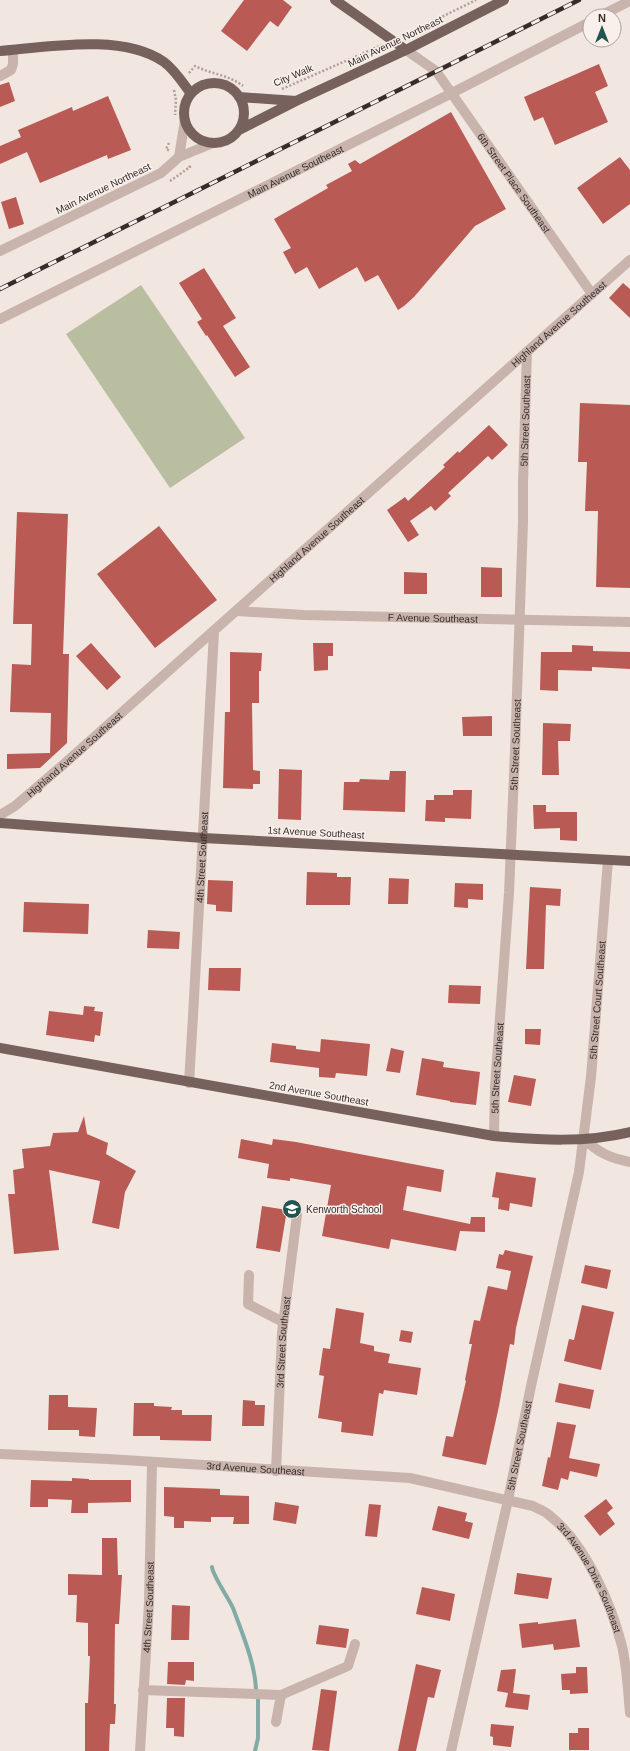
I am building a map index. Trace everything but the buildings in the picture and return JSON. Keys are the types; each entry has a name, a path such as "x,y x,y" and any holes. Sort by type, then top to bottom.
{"main road":[{"name":"Main Avenue Northeast","path":"239,130 296,101 406,50 504,0"},
{"path":"338,1 406,50"},
{"path":"0,51 87,44 112,44 136,49 151,54 164,62 174,71 191,94"},
{"path":"219,83 229,86 239,97 245,112 239,130 232,138 223,142 213,143 204,141 195,136 189,129 185,120 184,111 186,102 191,94 199,87 219,83"},
{"name":"Main Avenue Northeast","path":"239,97 296,101"},
{"name":"1st Avenue Southeast","path":"0,823 203,838 630,861"},
{"name":"2nd Avenue Southeast","path":"0,1048 188,1083 494,1136 584,1140 630,1132"}],"street":[{"path":"616,8 630,1"},
{"name":"Main Avenue Southeast","path":"0,318 452,93 582,26"},
{"path":"0,76 11,70 13,64 13,50"},
{"name":"6th Street Place Southeast","path":"406,50 436,71 592,294"},
{"path":"179,158 185,120"},
{"name":"Main Avenue Northeast","path":"0,251 161,173 179,158 213,143"},
{"name":"Highland Avenue Southeast","path":"0,815 15,806 214,632 630,260"},
{"name":"5th Street Southeast","path":"494,1136 495,1087 510,855 520,621 527,352"},
{"name":"F Avenue Southeast","path":"237,611 304,615 520,621 630,622"},
{"name":"4th Street Southeast","path":"188,1083 214,632"},
{"name":"5th Street Court Southeast","path":"584,1140 591,1077 608,860"},
{"path":"584,1140 596,1150 614,1159 630,1162"},
{"name":"5th Street Southeast","path":"451,1751 508,1500 531,1386 579,1172 584,1140"},
{"name":"3rd Street Southeast","path":"276,1471 283,1322 297,1215"},
{"path":"249,1275 248,1304 283,1322"},
{"name":"3rd Avenue Southeast","path":"0,1454 108,1459 276,1471 410,1478 508,1500"},
{"name":"4th Street Southeast","path":"140,1751 149,1603 152,1463"},
{"name":"3rd Avenue Drive Southeast","path":"508,1500 533,1506 548,1514 571,1539 591,1569 612,1615 622,1647 628,1680 630,1713"},
{"path":"143,1690 281,1695 348,1666 355,1644"},
{"path":"276,1722 281,1695"}],"path":[{"path":"409,33 476,0"},
{"name":"City Walk","path":"275,92 373,48"},
{"path":"195,66 208,72 225,76 236,81 247,89"}],"green space":[{"path":"141,285 245,438 170,488 66,334"}],"waterway":[{"path":"212,1567 233,1608 244,1638 254,1671 256,1692"},
{"path":"255,1751 258,1738 258,1696"}],"railway":[{"path":"0,289 579,0"}],"place":[{"name":"Kenworth School","path":"292,1209"}]}
